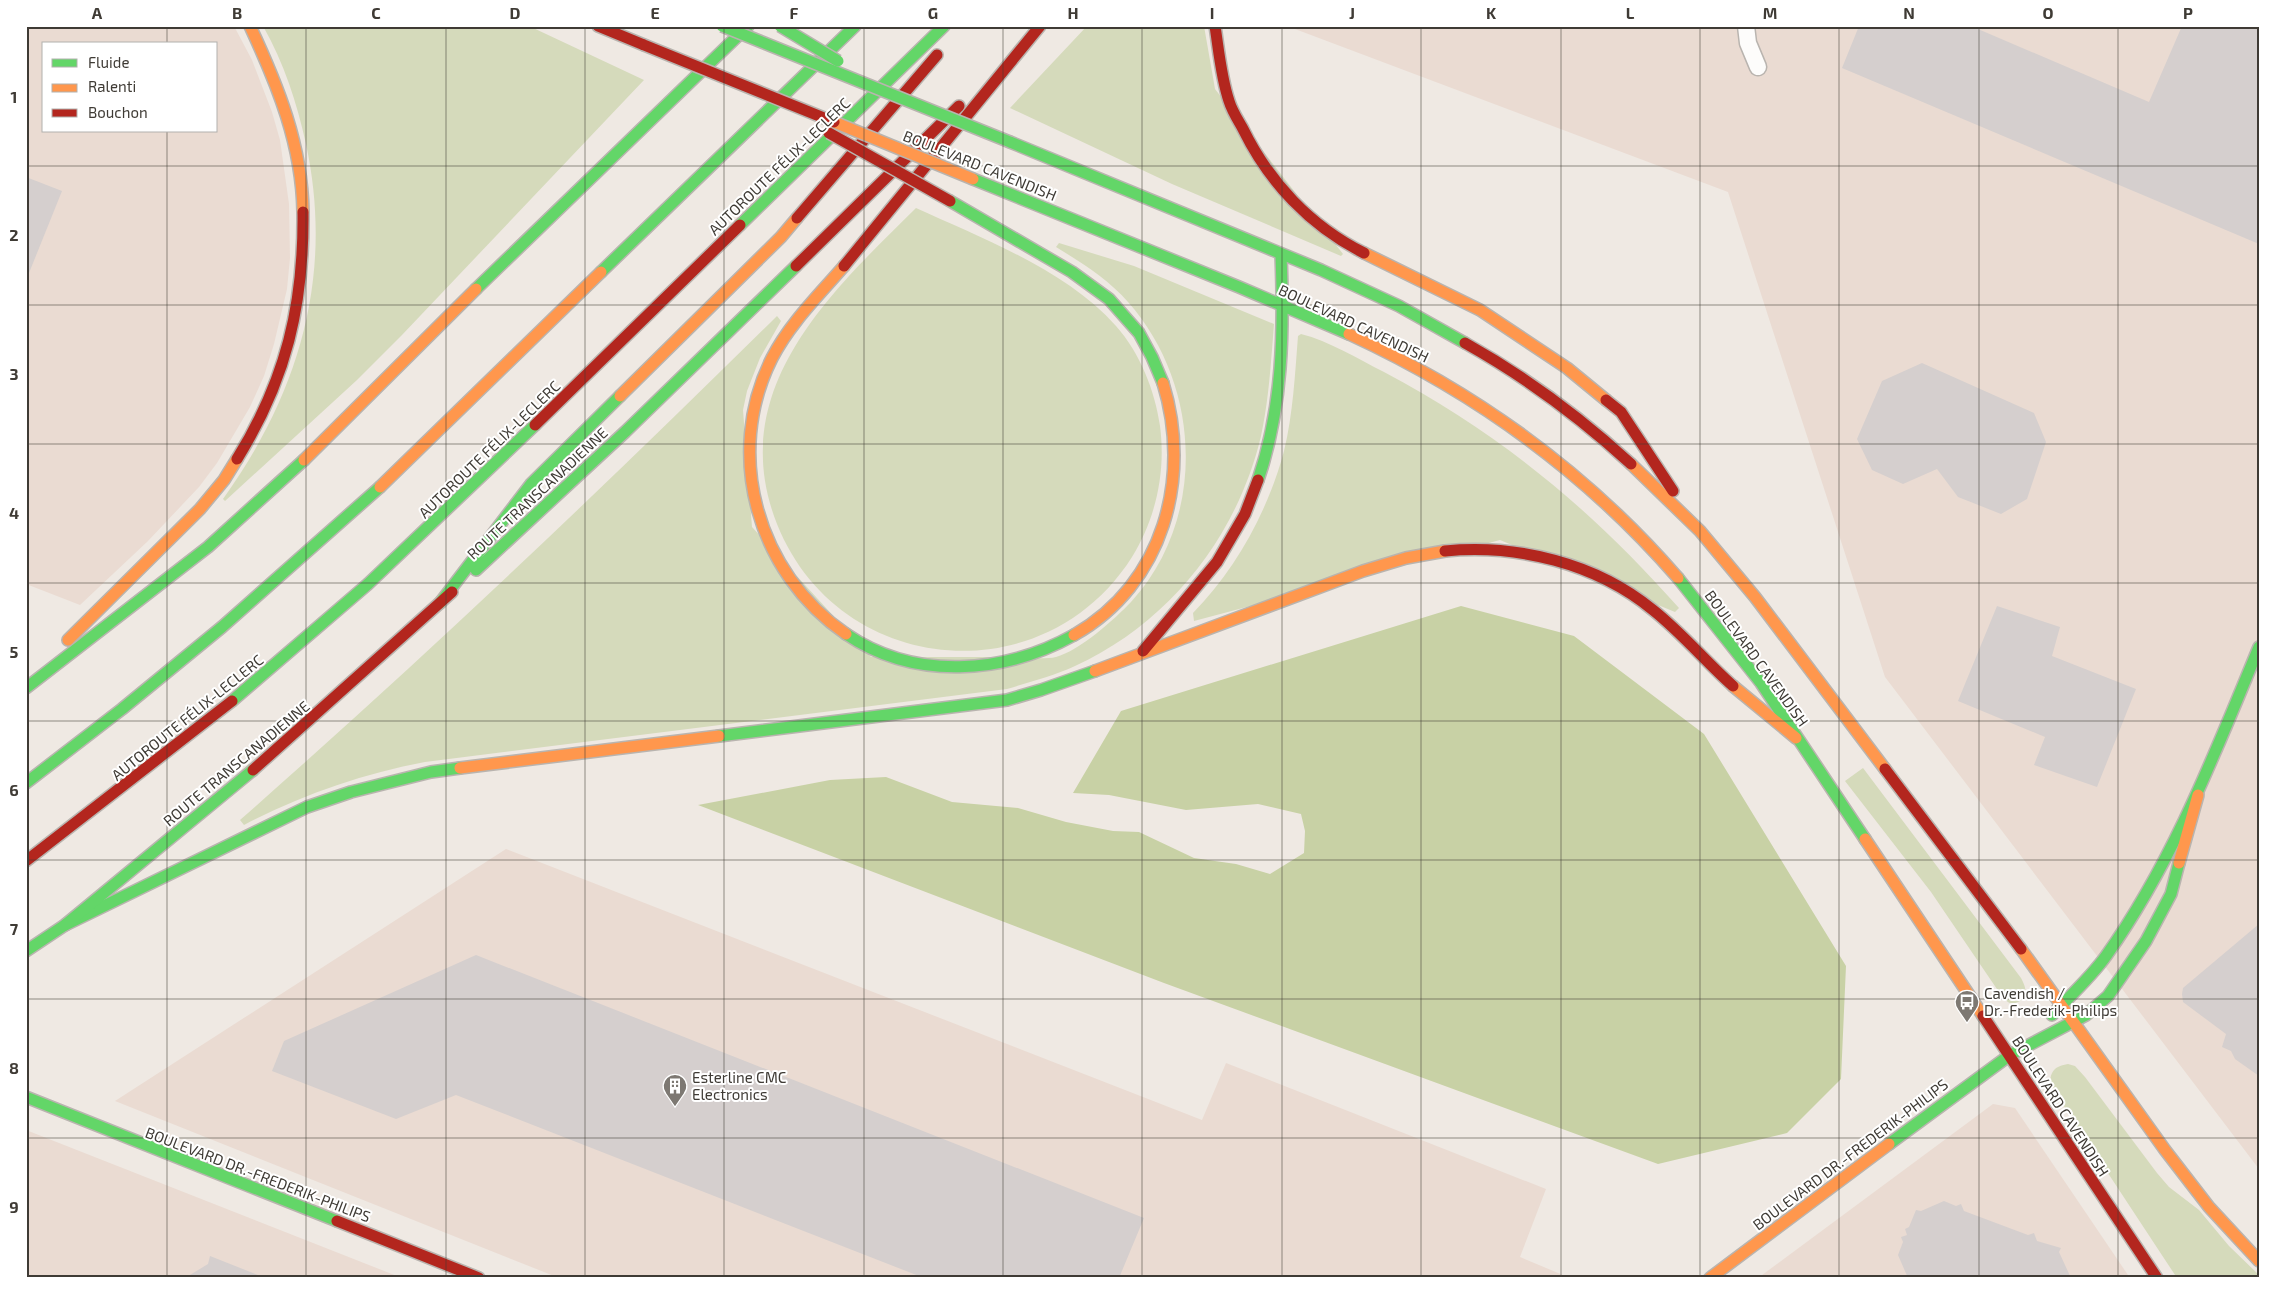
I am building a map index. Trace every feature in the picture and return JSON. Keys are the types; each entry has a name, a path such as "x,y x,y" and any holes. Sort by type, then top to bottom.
{"main road":[{"path":"26,681 211,496 250,441 277,384 296,322 302,290 305,254 303,194 292,130 284,102 274,74 250,26"},
{"name":"BOULEVARD CAVENDISH","path":"598,26 1284,305 1357,337 1425,372 1492,413 1577,478 1639,534 1705,608 1755,676 2010,1055 2156,1278"},
{"path":"722,26 1010,142 1399,306 1501,364 1556,402 1604,440 1655,486 1700,531 1736,573 2062,1006 2209,1207 2259,1261"},
{"path":"725,48 740,26"},
{"path":"26,688 208,547 306,459 444,319 748,26"},
{"path":"780,26 904,100"},
{"path":"26,783 190,654 313,548 438,432 855,26"},
{"name":"AUTOROUTE FÉLIX-LECLERC","path":"26,861 183,741 368,584 517,443 944,26"},
{"path":"746,86 950,201 1072,271 1112,301 1142,338 1154,361 1165,389 1176,439 1176,465 1167,515 1145,567 1128,589 1099,619 1070,640 1023,658 975,667 930,666 882,653 858,641 836,626 800,593 775,557 764,534 750,481 751,425 765,374 787,332 850,260 1040,26"},
{"name":"ROUTE TRANSCANADIENNE","path":"26,951 65,925 274,753 440,603 625,432 1040,26"},
{"path":"1215,26 1220,68 1230,104 1255,154 1284,193 1322,228 1344,243 1480,310 1538,347 1596,390 1621,412 1700,531"},
{"path":"718,160 822,41"},
{"path":"440,603 531,484 781,237 943,49"},
{"path":"1142,652 1226,549 1264,470 1273,427 1284,331 1281,255"},
{"path":"65,925 288,816 351,792 404,777 500,763 1007,700 1043,690 1377,567 1408,558 1466,550 1525,554 1586,570 1628,591 1671,625 1724,678 1796,738"},
{"name":"BOULEVARD DR.-FREDERIK-PHILIPS","path":"1710,1278 2010,1055 2085,982 2114,947 2198,795 2259,647"},
{"name":"BOULEVARD DR.-FREDERIK-PHILIPS","path":"2010,1055 2095,1009 2108,996 2129,967 2159,916 2176,880 2198,795"},
{"name":"BOULEVARD DR.-FREDERIK-PHILIPS","path":"26,1097 479,1278"}],"street":[{"path":"1746,26 1748,43 1758,67"}],"shaded area":[{"path":"26,26 234,26 252,60 272,112 280,140 289,204 290,258 287,289 274,344 264,376 250,407 217,463 199,487 148,541 80,605 26,584"},
{"path":"1287,26 2259,26 2259,1169 1885,677 1728,192"},
{"path":"506,849 1202,1120 1226,1063 1546,1189 1520,1257 1570,1278 559,1278 115,1101"},
{"path":"1993,1104 2015,1108 2130,1278 1758,1278"},
{"path":"26,1130 402,1278 26,1278"}],"green space":[{"path":"263,26 529,26 644,80 402,335 357,380 225,501 223,499 250,458 272,417 290,374 304,330 312,285 316,239 314,192 306,144 289,84"},
{"path":"1087,26 1204,26 1215,89 1343,254 1341,256 1172,184 1010,108"},
{"path":"916,208 996,244 1049,272 1096,306 1125,337 1139,360 1150,386 1158,413 1162,460 1157,494 1147,527 1132,557 1094,602 1048,632 997,648 944,650 893,638 846,613 806,575 777,524 764,475 764,430 775,388 794,348 820,310 851,274"},
{"path":"1059,243 1134,266 1274,324 1264,422 1250,473 1235,508 1216,542 1194,573 1169,601 1140,626 1109,648 1075,666 1007,689 425,762 355,779 332,787 287,804 244,825 240,820 512,572 777,316 781,321 760,358 747,391 743,410 752,527 871,657 1051,658 1065,654 1086,641 1116,617 1131,602 1156,568 1173,531 1183,492 1186,451 1181,411 1170,372 1152,335 1128,302 1112,286 1056,247"},
{"path":"1301,334 1333,346 1384,372 1427,396 1506,448 1578,506 1646,572 1679,608 1675,612 1500,540 1194,621 1193,613 1223,578 1249,538 1269,495 1284,451 1290,423 1298,336"},
{"path":"1461,606 1574,636 1704,734 1846,966 1841,1079 1787,1133 1658,1164 1164,983 698,805 830,780 886,777 952,802 1018,808 1066,822 1113,831 1139,832 1194,858 1236,864 1270,874 1304,853 1305,831 1301,814 1258,804 1186,810 1109,795 1073,793 1121,711"},
{"path":"1863,768 2021,978 2025,995 2021,1000 2012,1004 2006,1001 1931,892 1845,781"},
{"path":"2068,1064 2075,1066 2085,1077 2169,1187 2199,1210 2229,1246 2259,1275 2259,1278 2177,1278 2050,1085 2054,1070"}],"building":[{"path":"1859,26 1971,26 2149,102 2182,26 2259,26 2259,244 1842,68"},
{"path":"26,177 62,191 27,278 26,278"},
{"path":"1922,363 2034,413 2046,442 2027,499 2001,514 1958,497 1937,469 1903,484 1872,470 1857,439 1882,381"},
{"path":"1997,606 2060,627 2052,656 2136,689 2097,787 2034,765 2045,737 1958,701"},
{"path":"2259,924 2259,1076 2235,1059 2231,1051 2222,1047 2226,1034 2183,1002 2182,994 2183,988"},
{"name":"Esterline CMC Electronics","path":"476,955 1144,1218 1119,1278 924,1278 456,1095 396,1119 272,1071 284,1041"},
{"path":"1944,1201 1956,1206 1961,1204 1964,1211 2028,1235 2034,1233 2037,1241 2061,1248 2059,1252 2071,1278 1908,1278 1898,1255 1903,1242 1901,1237 1907,1235 1905,1229 1909,1227 1916,1210 1921,1211"},
{"path":"210,1256 263,1277 185,1278 208,1264"}],"traffic: fast":[{"path":"722,26 1010,142"},
{"path":"476,289 748,26"},
{"path":"780,26 838,61"},
{"path":"601,272 855,26"},
{"path":"740,225 944,26"},
{"path":"1010,142 1321,270 1399,306 1465,343"},
{"path":"973,179 1239,287 1349,334"},
{"path":"950,201 1072,272 1109,299 1139,333 1163,383"},
{"path":"1258,480 1273,425 1280,369 1282,340 1281,255"},
{"path":"476,570 625,432 796,266"},
{"path":"440,603 531,484 620,396"},
{"path":"232,701 368,584 535,425"},
{"path":"26,688 208,547 304,460"},
{"path":"26,783 122,709 222,627 380,487"},
{"path":"1678,578 1761,683 1865,839"},
{"path":"846,634 873,649 901,659 930,665 960,667 1019,658 1047,648 1074,635"},
{"path":"2052,1015 2100,964 2152,883 2209,767 2259,647"},
{"path":"719,736 1007,700 1095,671"},
{"path":"65,925 307,807 351,792 431,772 460,768"},
{"path":"26,951 65,925 253,770"},
{"path":"1889,1144 2010,1055 2086,1015 2108,996 2146,941 2171,894 2179,863"},
{"path":"26,1097 337,1221"}],"traffic: slow":[{"path":"250,26 287,116 298,163 302,187 303,212"},
{"path":"834,122 973,179"},
{"path":"620,396 781,237 797,218"},
{"path":"1364,253 1480,310 1567,368 1606,400"},
{"path":"844,266 796,321 772,358 758,395 751,434 751,472 758,510 771,546 790,579 816,609 846,634"},
{"path":"380,487 601,272"},
{"path":"304,460 476,289"},
{"path":"1349,334 1441,382 1527,438 1606,504 1678,578"},
{"path":"1074,635 1105,613 1130,587 1149,558 1163,525 1171,491 1174,455 1171,419 1163,383"},
{"path":"68,640 200,509 224,480 237,459"},
{"path":"1631,464 1700,531 1755,597 1885,769"},
{"path":"1095,671 1363,571 1406,558 1445,551"},
{"path":"1733,686 1796,738"},
{"path":"460,768 719,736"},
{"path":"2179,863 2198,795"},
{"path":"1865,839 1983,1016"},
{"path":"2021,949 2165,1150 2209,1207 2259,1261"},
{"path":"1710,1278 1889,1144"}],"traffic: jam":[{"path":"598,26 644,45"},
{"path":"844,266 1040,26"},
{"path":"1215,26 1222,74 1230,105 1265,167 1293,201 1309,216 1326,230 1364,253"},
{"path":"644,45 834,122"},
{"path":"797,218 937,55"},
{"path":"796,266 959,106"},
{"path":"829,133 950,201"},
{"path":"237,459 254,430 268,400 280,371 289,341 300,279 303,212"},
{"path":"535,425 740,225"},
{"path":"1465,343 1509,369 1551,399 1592,430 1631,464"},
{"path":"1606,400 1621,412 1673,491"},
{"path":"1143,651 1217,562 1245,514 1258,480"},
{"path":"1445,551 1500,551 1527,554 1555,560 1607,580 1631,594 1664,619 1733,686"},
{"path":"253,770 452,592"},
{"path":"26,861 232,701"},
{"path":"1885,769 2021,949"},
{"path":"1983,1016 2157,1278"},
{"path":"337,1221 479,1278"}],"place":[{"name":"Cavendish / Dr.-Frederik-Philips","path":"1967,1023"},
{"name":"Esterline CMC Electronics","path":"675,1107"}]}
